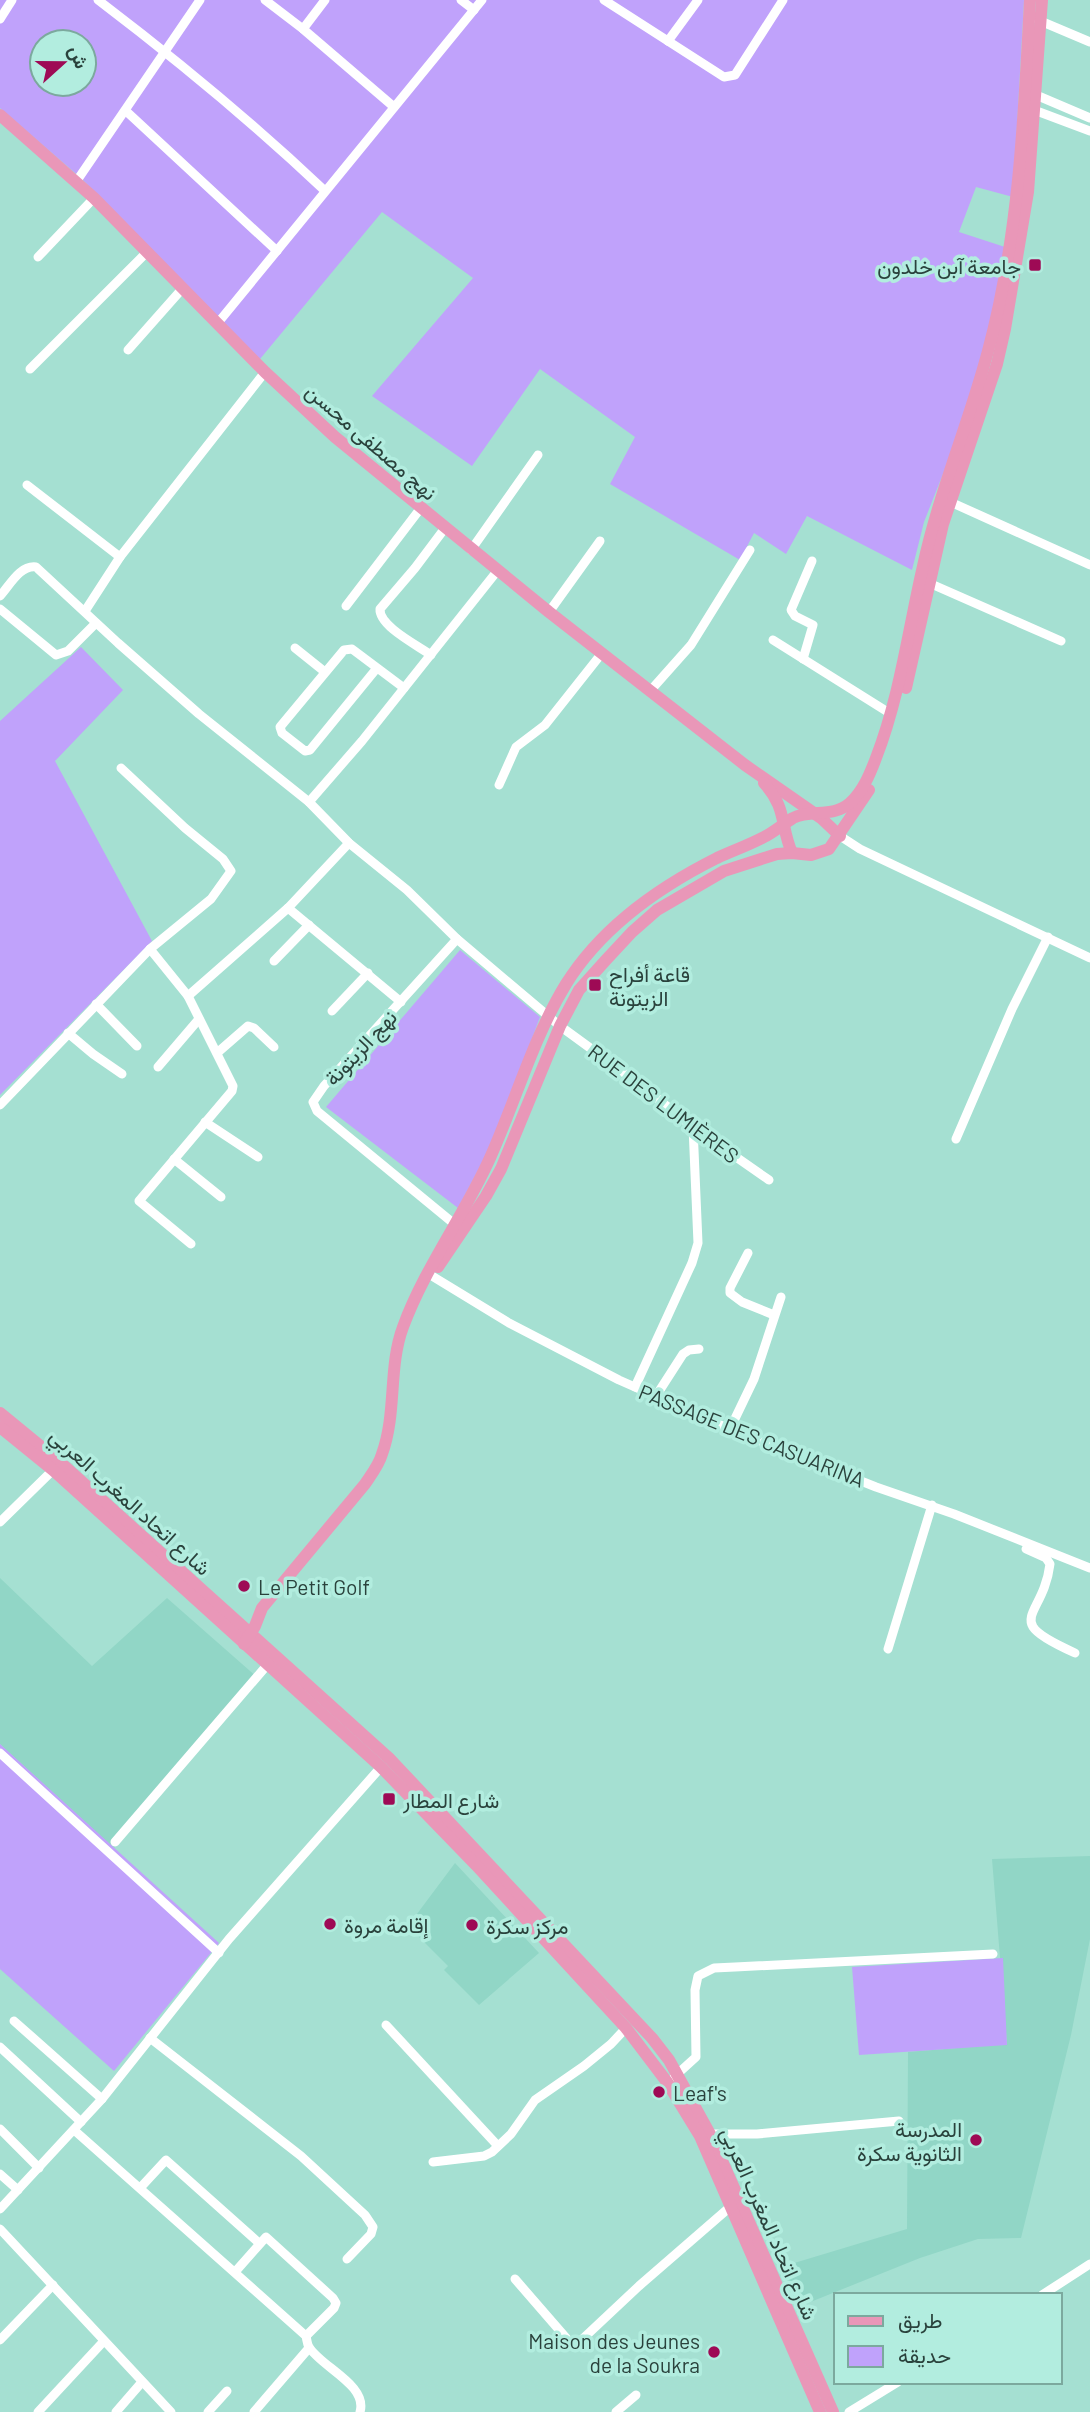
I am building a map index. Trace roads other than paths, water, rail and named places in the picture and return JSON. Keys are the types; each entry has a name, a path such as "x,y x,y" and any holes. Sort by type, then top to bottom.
{"main road":[{"path":"459,1228 490,1160 548,1015 577,968 622,920 647,899 686,874 771,834 801,815 841,809 856,796 868,778 891,714 925,558 1000,349 1021,238 1036,95 1035,19 1030,0"},
{"path":"247,1639 262,1608 376,1468 383,1454 399,1341 404,1324 427,1278 501,1169 542,1065 579,990 632,932 657,910 724,871 758,859 792,853 807,855 830,849 874,782 891,737 914,659 946,500 999,306 1017,200 1035,19 1042,0"},
{"name":"نهج مصطفى محسن","path":"0,115 94,198 265,372 335,437 549,612 745,765 816,814 840,836"},
{"name":"نهج مصطفى محسن","path":"745,765 774,796 783,813 785,824"},
{"path":"785,824 792,853"},
{"name":"شارع اتحاد المغرب العربي","path":"0,1413 61,1463 247,1639 390,1759 652,2038 669,2060 672,2078 700,2136 820,2412"},
{"name":"شارع اتحاد المغرب العربي","path":"0,1427 232,1625"},
{"path":"232,1625 262,1608"},
{"name":"شارع اتحاد المغرب العربي","path":"247,1639 268,1664 381,1767 672,2078 710,2134 833,2412"}],"street":[{"path":"0,19 12,0"},
{"path":"98,0 247,118 324,190"},
{"path":"76,182 201,0"},
{"path":"265,0 394,107"},
{"path":"303,29 325,0"},
{"path":"461,0 474,10"},
{"path":"217,324 482,0"},
{"path":"668,41 698,0"},
{"path":"606,1 724,77 730,77 735,75 783,0"},
{"path":"1035,19 1090,42"},
{"path":"1036,95 1090,118"},
{"path":"1034,110 1090,131"},
{"path":"126,111 277,250"},
{"path":"38,257 94,198"},
{"path":"30,369 146,253"},
{"path":"128,350 182,289"},
{"path":"85,611 120,557 265,372"},
{"path":"471,550 538,455"},
{"path":"27,485 120,557"},
{"path":"946,500 1090,565"},
{"path":"346,606 420,509"},
{"path":"431,655 390,627 379,614 380,609 445,528"},
{"path":"549,612 600,541"},
{"path":"651,691 691,646 750,550"},
{"path":"803,659 813,625 795,616 791,610 812,561"},
{"name":"RUE DES LUMIÈRES","path":"0,596 22,570 36,567 199,714 309,802 349,843 407,890 457,939 560,1026 693,1127 769,1180"},
{"path":"309,802 498,570"},
{"path":"929,583 1062,641"},
{"path":"0,609 56,654 68,652 96,623"},
{"path":"773,640 891,714"},
{"path":"295,648 325,673"},
{"path":"377,668 310,750 305,751 282,733 280,727 348,648 352,649 404,688"},
{"path":"499,785 516,747 545,725 602,653"},
{"path":"0,1105 150,949 211,898 226,880 231,869 121,768"},
{"path":"840,836 860,849 1090,958"},
{"path":"188,996 288,908 349,843"},
{"path":"288,908 401,1002"},
{"path":"274,961 309,925"},
{"path":"956,1139 1012,1009 1048,937"},
{"name":"نهج الزيتونة","path":"457,939 324,1086 313,1099 313,1106 459,1228"},
{"path":"150,949 188,996 233,1086 139,1201 191,1244"},
{"path":"332,1011 368,974"},
{"path":"96,1004 137,1046"},
{"path":"158,1067 199,1018"},
{"path":"217,1053 248,1026 274,1046"},
{"path":"68,1033 122,1073"},
{"path":"205,1122 258,1157"},
{"path":"635,1387 692,1263 698,1242 693,1127"},
{"path":"174,1159 221,1197"},
{"path":"748,1254 730,1293 774,1315"},
{"name":"PASSAGE DES CASUARINA","path":"427,1278 635,1387 730,1429 1090,1568"},
{"path":"730,1429 754,1379 781,1297"},
{"path":"656,1396 683,1354 698,1349"},
{"path":"0,1522 53,1470"},
{"path":"888,1649 931,1507 1045,1558 1050,1568 1032,1615 1032,1626 1038,1635 1075,1653"},
{"path":"115,1842 268,1664"},
{"path":"0,1753 219,1953"},
{"path":"0,2208 102,2099 229,1939 381,1767"},
{"path":"672,2078 696,2057 695,1990 698,1976 706,1971 714,1968 993,1954"},
{"path":"13,2021 102,2099"},
{"path":"386,2025 498,2146"},
{"path":"433,2162 484,2156 511,2134 535,2100 554,2084 584,2066 626,2028"},
{"path":"150,2038 301,2156 365,2215 373,2227 371,2234 347,2259"},
{"path":"0,2047 141,2188 306,2336 309,2348 358,2393 362,2405 360,2412"},
{"path":"710,2134 757,2134 900,2121"},
{"path":"0,2129 39,2168"},
{"path":"141,2188 166,2160 259,2243"},
{"path":"0,2174 18,2190"},
{"path":"515,2279 574,2347 730,2207"},
{"path":"0,2229 171,2412"},
{"path":"235,2272 266,2237 336,2303 306,2336"},
{"path":"1045,2293 1090,2264"},
{"path":"0,2340 53,2285"},
{"path":"38,2412 103,2342"},
{"path":"254,2412 309,2348"},
{"path":"116,2412 142,2382"},
{"path":"849,2412 895,2384"},
{"path":"208,2412 227,2391"},
{"path":"616,2412 636,2395"}],"place":[{"name":"جامعة آبن خلدون","path":"1035,265"},
{"name":"قاعة أفراح الزيتونة","path":"595,985"},
{"name":"Le Petit Golf","path":"244,1586"},
{"name":"شارع المطار","path":"389,1799"},
{"name":"إقامة مروة","path":"330,1924"},
{"name":"مركز سكرة","path":"472,1925"},
{"name":"Leaf's","path":"659,2092"},
{"name":"المدرسة الثانوية سكرة","path":"976,2140"},
{"name":"Maison des Jeunes de la Soukra","path":"714,2352"}]}
